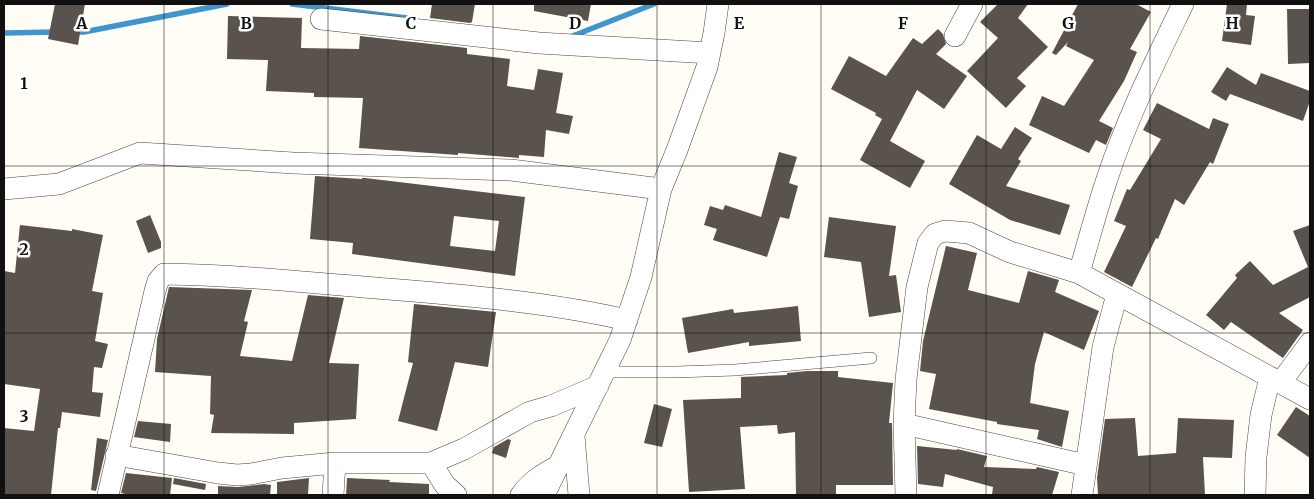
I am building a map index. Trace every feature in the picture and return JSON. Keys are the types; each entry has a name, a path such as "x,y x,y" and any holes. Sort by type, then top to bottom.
{"street":[{"path":"544,495 620,340 641,277 661,189 704,76 714,33 718,4"},
{"path":"955,36 972,4"},
{"path":"1079,273 1106,181 1150,72 1183,4"},
{"path":"321,19 539,43 710,53"},
{"path":"4,189 59,184 140,153 293,163 511,170 661,189"},
{"path":"906,495 904,424 906,379 917,287 928,243 935,234 945,231 969,232 1010,252 1079,273 1310,399"},
{"path":"108,495 155,291 158,281 164,274 461,295 586,310 626,320"},
{"path":"1082,495 1103,347 1117,294"},
{"path":"1255,495 1260,416 1275,380 1310,343"},
{"path":"116,455 236,475 335,463 431,464 464,449 530,412 551,406 601,379"},
{"path":"904,424 1086,465"},
{"path":"574,436 579,495"},
{"path":"333,495 335,463"},
{"path":"431,464 445,485 456,495"},
{"path":"520,495 537,478 558,466"}],"lane":[{"path":"601,379 871,358"}],"building":[{"path":"55,4 85,4 78,45 48,39"},
{"path":"432,4 475,4 472,22 430,18"},
{"path":"534,4 591,4 588,21 534,11"},
{"path":"998,4 1028,4 1018,18 1048,47 1017,78 1026,86 1006,108 967,71 998,38 980,22"},
{"path":"1078,4 1136,4 1151,12 1130,49 1137,52 1124,81 1099,121 1113,128 1106,145 1096,140 1089,153 1029,125 1042,96 1064,106 1094,60 1066,46 1068,42 1056,55 1052,53"},
{"path":"1227,4 1247,4 1246,15 1255,16 1251,45 1222,41"},
{"path":"1287,9 1310,9 1310,63 1288,64"},
{"path":"228,16 302,18 301,48 359,49 360,36 467,48 467,54 510,59 507,86 534,90 538,69 563,73 556,113 573,116 569,134 546,130 544,157 519,155 519,158 359,148 363,98 314,97 314,93 266,91 268,60 227,59"},
{"path":"938,29 943,34 946,44 936,54 967,76 944,109 917,90 890,141 925,161 910,188 860,160 882,119 875,115 876,113 831,89 849,56 886,76 913,38 922,44"},
{"path":"1227,67 1256,85 1261,73 1310,91 1310,101 1303,121 1230,94 1226,101 1211,92"},
{"path":"1157,103 1209,129 1213,118 1229,124 1213,164 1210,162 1184,205 1175,199 1158,239 1156,238 1132,287 1104,272 1126,226 1114,221 1127,189 1130,190 1161,139 1143,130"},
{"path":"1015,127 1032,138 1018,159 1021,161 1006,186 1070,205 1060,235 1010,220 949,184 977,135 1001,149"},
{"path":"779,152 797,157 789,183 798,186 789,219 780,217 767,257 713,240 717,229 704,225 710,206 723,210 725,205 761,217"},
{"path":"315,176 365,178 525,197 515,276 352,254 353,243 310,239","holes":["454,216 499,221 495,251 450,246"]},
{"path":"150,215 161,242 161,248 148,253 136,221"},
{"path":"829,217 896,226 889,276 896,275 901,312 869,317 861,262 824,257"},
{"path":"20,225 72,231 72,229 103,235 92,291 103,293 95,341 108,344 102,368 94,367 92,392 103,393 100,417 62,412 60,428 58,428 51,495 4,495 4,428 34,431 40,389 4,384 4,271 15,273"},
{"path":"1310,225 1310,297 1279,313 1303,330 1283,358 1231,322 1224,330 1206,315 1237,278 1235,275 1250,261 1273,285 1308,267 1293,231"},
{"path":"946,246 977,253 968,290 1019,303 1028,271 1059,280 1055,292 1099,311 1084,350 1044,332 1035,364 1030,403 1069,411 1062,447 1037,439 1039,430 997,424 997,422 929,409 936,374 920,371 923,341"},
{"path":"169,287 252,290 244,321 248,322 240,356 292,361 308,295 344,298 329,363 359,364 356,419 294,423 294,434 211,433 214,415 210,414 211,376 155,372 157,339"},
{"path":"414,304 496,312 488,367 455,362 437,431 398,421 413,363 408,362"},
{"path":"798,306 801,341 749,346 749,342 688,353 682,318 733,309 734,313"},
{"path":"838,371 838,377 893,383 889,423 892,423 893,485 836,485 836,494 796,494 795,432 778,434 777,425 740,427 745,489 689,492 683,400 741,398 741,377 787,375 787,373"},
{"path":"654,404 672,409 662,447 644,443"},
{"path":"1296,407 1310,416 1310,458 1277,435"},
{"path":"1135,418 1138,456 1176,453 1178,418 1234,420 1232,458 1203,457 1205,495 1098,495 1097,478 1105,419"},
{"path":"138,421 171,424 170,442 134,437"},
{"path":"97,438 108,440 96,491 91,490"},
{"path":"508,439 511,440 506,458 492,453 494,447"},
{"path":"917,446 957,449 987,456 984,467 1036,469 1037,467 1059,472 1052,495 992,495 993,487 945,474 943,487 918,484"},
{"path":"126,473 172,478 170,495 130,495 121,493"},
{"path":"174,478 206,484 205,490 173,484"},
{"path":"309,478 308,495 277,495 277,482"},
{"path":"347,478 429,484 429,495 346,495"},
{"path":"271,485 270,495 218,495 218,486 238,487"}],"waterway":[{"path":"74,32 84,32 227,4"},
{"path":"292,4 407,18"},
{"path":"570,37 654,4"},
{"path":"4,33 55,32"}]}
